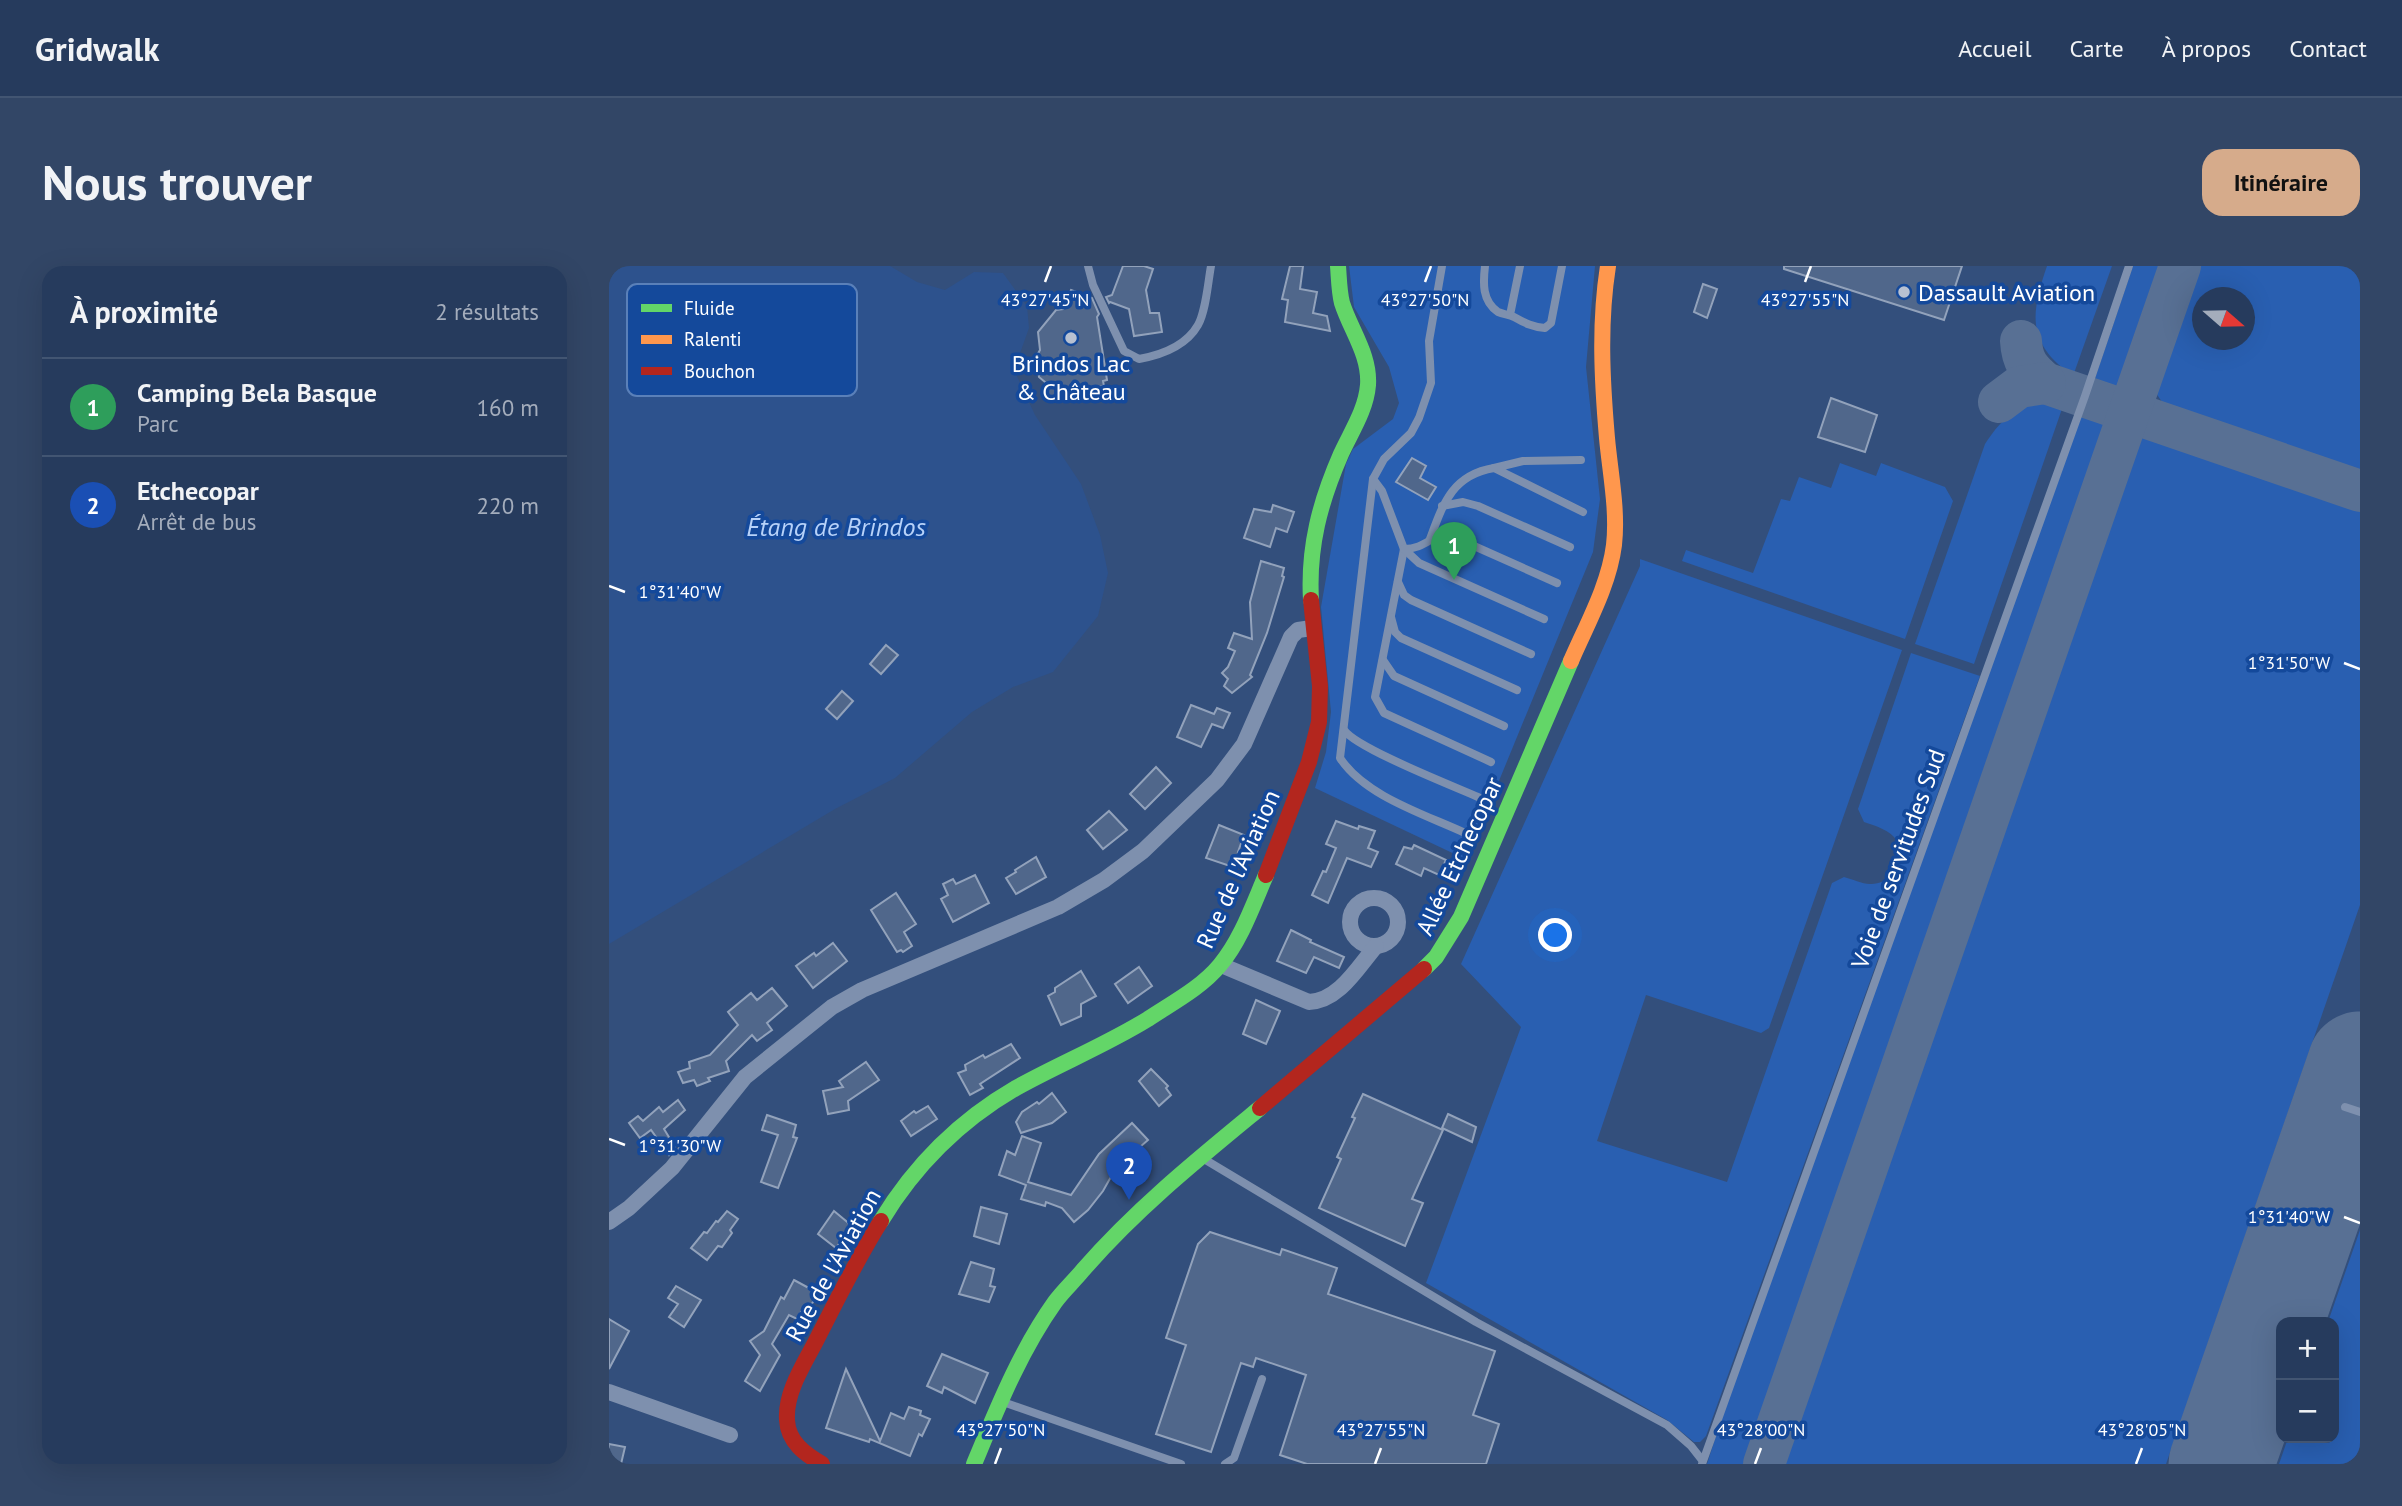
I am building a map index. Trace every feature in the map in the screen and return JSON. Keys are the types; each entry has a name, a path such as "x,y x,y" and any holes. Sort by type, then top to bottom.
{"street":[{"name":"Rue de l'Aviation","path":"822,1464 801,1451 789,1437 787,1418 791,1391 896,1197 918,1168 960,1126 1005,1093 1117,1038 1184,996 1221,965 1236,940 1273,860 1311,759 1320,713 1310,582 1315,528 1338,460 1361,416 1369,384 1365,358 1342,302 1339,266"},
{"name":"Allée Etchecopar","path":"974,1464 1000,1401 1034,1336 1056,1301 1110,1239 1163,1189 1416,977 1436,957 1449,938 1477,882 1601,591 1614,546 1602,385 1603,291 1608,266"},
{"path":"609,1223 672,1168 745,1077 832,1007 873,984 1058,908 1143,852 1224,771 1244,744 1291,637 1298,630 1312,628"},
{"path":"1221,965 1309,1002 1321,1002 1334,995 1377,946"},
{"path":"609,1392 730,1434"}],"lane":[{"path":"1088,266 1093,285 1125,351 1139,359 1162,355 1187,339 1199,324 1211,266"},
{"path":"1442,266 1429,341 1431,383 1411,433 1384,458 1373,479 1340,758 1349,772 1373,790 1465,833"},
{"path":"1485,266 1486,300 1500,313 1510,315 1531,327 1545,328 1551,323 1562,266"},
{"path":"1510,315 1520,266"},
{"name":"Voie de servitudes Sud","path":"1702,1462 2081,409 2129,266"},
{"path":"1430,540 1442,506 1460,482 1478,470 1523,461 1581,460"},
{"path":"1494,468 1583,512"},
{"path":"1373,479 1383,491 1404,549 1419,563 1544,619"},
{"path":"1442,506 1463,502 1478,506 1570,547"},
{"path":"1404,549 1423,547 1442,534 1557,583"},
{"path":"1404,549 1375,698 1384,713 1491,762"},
{"path":"1398,580 1404,595 1411,600 1531,654"},
{"path":"1391,615 1395,632 1401,638 1517,690"},
{"path":"1382,659 1394,676 1504,726"},
{"path":"1343,729 1348,737 1478,797"},
{"path":"2345,1107 2360,1112"},
{"path":"1201,1157 1476,1322 1667,1424 1691,1446 1702,1462"},
{"path":"1225,1464 1234,1458 1262,1379"},
{"path":"1000,1401 1181,1464"}],"shaded area":[{"path":"1349,266 1595,266 1586,367 1600,499 1593,552 1487,810 1463,858 1315,788 1326,752 1331,712 1321,607 1346,464 1353,449 1393,419 1399,403 1389,367 1354,307"},
{"path":"2047,266 2112,266 2073,376 2047,352 2036,327 2037,299"},
{"path":"2133,266 2172,266 2127,396 2093,384"},
{"path":"2189,266 2360,266 2360,476 2173,414 2160,400 2153,382 2153,371"},
{"path":"2054,401 2064,403 1974,664 1915,644 1985,444 2013,412 2031,404"},
{"path":"2084,409 2118,421 1755,1464 1707,1464 1731,1389"},
{"path":"2153,432 2360,503 2360,905 2166,1464 1772,1464 2128,444 2134,435"},
{"path":"1840,463 1876,476 1881,463 1945,487 1953,501 1905,639 1682,561 1686,550 1753,573 1781,499 1790,501 1799,477 1831,488"},
{"path":"1640,559 1902,650 1769,1028 1761,1033 1646,995 1597,1141 1727,1182 1832,883 1844,877 1867,884 1878,883 1891,876 1899,863 1900,848 1894,837 1864,822 1858,809 1911,653 1980,676 1706,1436 1700,1442 1694,1442 1667,1420 1426,1283 1521,1027 1461,964 1640,566"},
{"path":"2360,1230 2360,1464 2279,1464 2286,1443 2339,1443 2339,1317 2330,1317"}],"water":[{"name":"Étang de Brindos","path":"609,266 890,266 917,282 945,290 974,272 1003,273 1027,306 1029,328 1014,370 1035,415 1081,484 1100,535 1108,573 1098,616 1053,672 1013,687 972,712 895,778 835,809 609,944"}],"building":[{"path":"1123,266 1153,269 1146,290 1150,313 1159,313 1162,332 1134,336 1129,309 1109,303 1106,297 1112,295"},
{"path":"1290,266 1303,266 1300,289 1317,292 1313,313 1327,316 1330,331 1285,322 1288,300 1282,299"},
{"name":"Dassault Aviation","path":"1784,266 1962,266 1944,320 1784,269"},
{"path":"1703,284 1717,289 1707,318 1694,312"},
{"path":"1071,290 1092,298 1099,314 1097,317 1107,380 1103,381 1104,386 1068,393 1068,398 1049,400 1045,382 1039,377 1036,357 1040,350 1038,332 1056,310 1063,309"},
{"path":"1831,398 1877,415 1865,452 1818,437"},
{"path":"1412,458 1426,466 1420,478 1436,487 1428,500 1396,482"},
{"path":"1273,505 1294,512 1287,532 1276,528 1270,547 1244,538 1254,509 1271,512"},
{"path":"1261,561 1284,568 1284,577 1267,633 1250,675 1252,677 1232,693 1224,686 1228,679 1222,673 1228,667 1235,651 1228,648 1234,633 1252,639 1250,602"},
{"path":"886,645 898,655 881,674 870,664"},
{"path":"842,691 853,701 837,719 826,709"},
{"path":"1191,705 1214,714 1217,708 1230,713 1223,728 1212,724 1201,747 1177,737"},
{"path":"1156,767 1171,783 1145,809 1130,794"},
{"path":"1109,811 1127,830 1103,849 1087,830"},
{"path":"1336,821 1358,829 1359,826 1375,831 1368,848 1378,852 1371,867 1347,858 1328,903 1312,895 1336,848 1326,844"},
{"path":"1219,825 1244,835 1238,852 1242,853 1236,868 1206,858"},
{"path":"1414,845 1446,860 1439,875 1424,868 1421,876 1396,864 1404,847 1412,849"},
{"path":"1036,857 1046,877 1016,894 1006,878"},
{"path":"975,875 989,903 953,922 941,899 948,895 943,884 953,879 956,884"},
{"path":"896,893 916,924 904,932 912,946 903,952 897,952 871,910"},
{"path":"1291,930 1344,957 1339,968 1314,957 1306,973 1277,961"},
{"path":"833,943 847,961 813,988 796,966"},
{"path":"1139,967 1152,986 1128,1003 1115,984"},
{"path":"1081,971 1096,996 1081,1004 1081,1016 1061,1025 1048,996 1055,992 1055,988"},
{"path":"772,988 787,1006 767,1023 772,1030 757,1041 752,1035 726,1061 729,1071 708,1078 710,1081 697,1086 694,1080 683,1083 678,1072 690,1068 689,1062 710,1055 738,1025 728,1012 751,993 757,1000"},
{"path":"1256,1000 1280,1011 1266,1044 1243,1034"},
{"path":"1011,1044 1020,1058 980,1084 983,1088 970,1095 958,1073 966,1070 965,1065 983,1055 985,1058"},
{"path":"866,1062 879,1080 848,1101 849,1110 828,1114 823,1091 843,1087 839,1081"},
{"path":"1151,1069 1168,1086 1166,1088 1171,1095 1159,1106 1139,1081"},
{"path":"1052,1093 1066,1112 1052,1123 1021,1133 1016,1122 1022,1112 1037,1102 1039,1104"},
{"path":"1363,1094 1443,1130 1412,1199 1423,1203 1405,1246 1319,1208 1341,1159 1337,1157"},
{"path":"678,1100 685,1110 664,1129 675,1147 669,1155 651,1130 640,1138 629,1123 638,1116 643,1121 659,1107 663,1112"},
{"path":"928,1106 937,1119 911,1136 901,1121 914,1111 916,1113"},
{"path":"1448,1114 1476,1127 1472,1142 1442,1128"},
{"path":"767,1115 796,1125 793,1137 797,1138 778,1188 761,1182 778,1135 762,1130"},
{"path":"1132,1123 1148,1140 1116,1168 1103,1191 1074,1222 1062,1208 1046,1202 1045,1206 1021,1199 1026,1185 999,1175 1007,1151 1015,1155 1022,1136 1041,1143 1028,1182 1071,1195 1099,1154"},
{"path":"981,1207 1007,1214 999,1244 974,1236"},
{"path":"727,1211 738,1219 722,1247 718,1246 707,1260 691,1248"},
{"path":"834,1211 852,1226 836,1248 818,1234"},
{"path":"1210,1232 1280,1255 1282,1249 1337,1268 1328,1294 1495,1351 1473,1415 1499,1424 1486,1464 1307,1464 1280,1455 1306,1375 1256,1358 1253,1367 1241,1363 1211,1452 1156,1434 1186,1345 1166,1338 1198,1244"},
{"path":"971,1262 994,1269 990,1286 995,1287 989,1302 959,1294"},
{"path":"794,1280 818,1293 809,1309 804,1307 797,1319 789,1315 772,1344 780,1355 760,1391 745,1381 760,1355 750,1341 764,1331 781,1297 784,1299"},
{"path":"676,1286 701,1300 684,1327 669,1317 678,1304 668,1298"},
{"path":"609,1319 629,1331 609,1369"},
{"path":"942,1354 988,1373 975,1403 944,1387 942,1393 927,1386"},
{"path":"846,1369 880,1441 891,1413 904,1419 909,1407 921,1411 920,1415 930,1419 922,1436 919,1434 910,1456 870,1439 869,1442 826,1428"},
{"path":"609,1444 625,1447 621,1464 609,1464"}],"taxiway":[{"path":"1764,1464 2180,266"},
{"path":"2021,341 2027,365 2045,383 2360,491"},
{"path":"1999,402 2019,387 2045,383"}],"runway":[{"path":"2221,1464 2360,1064"}],"traffic: fast":[{"path":"1311,600 1311,562 1321,507 1341,454 1361,412 1368,385 1363,353 1342,303 1338,266"},
{"path":"1424,969 1436,957 1461,917 1571,661"},
{"path":"881,1221 908,1181 924,1163 976,1115 1016,1088 1132,1028 1204,981 1234,945 1266,875"},
{"path":"974,1464 1020,1360 1058,1298 1146,1205 1260,1108"}],"traffic: slow":[{"path":"1571,661 1602,590 1614,545 1614,505 1602,352 1608,266"}],"traffic: jam":[{"path":"1266,875 1309,762 1319,722 1320,686 1311,600"},
{"path":"1260,1108 1424,969"},
{"path":"822,1464 794,1441 787,1420 789,1398 803,1365 881,1221"}],"place":[{"name":"Dassault Aviation","path":"1904,292"},
{"name":"Brindos Lac & Château","path":"1071,338"},
{"name":"Camping Bela Basque","path":"1454,580"},
{"name":"Etchecopar","path":"1129,1200"}]}
